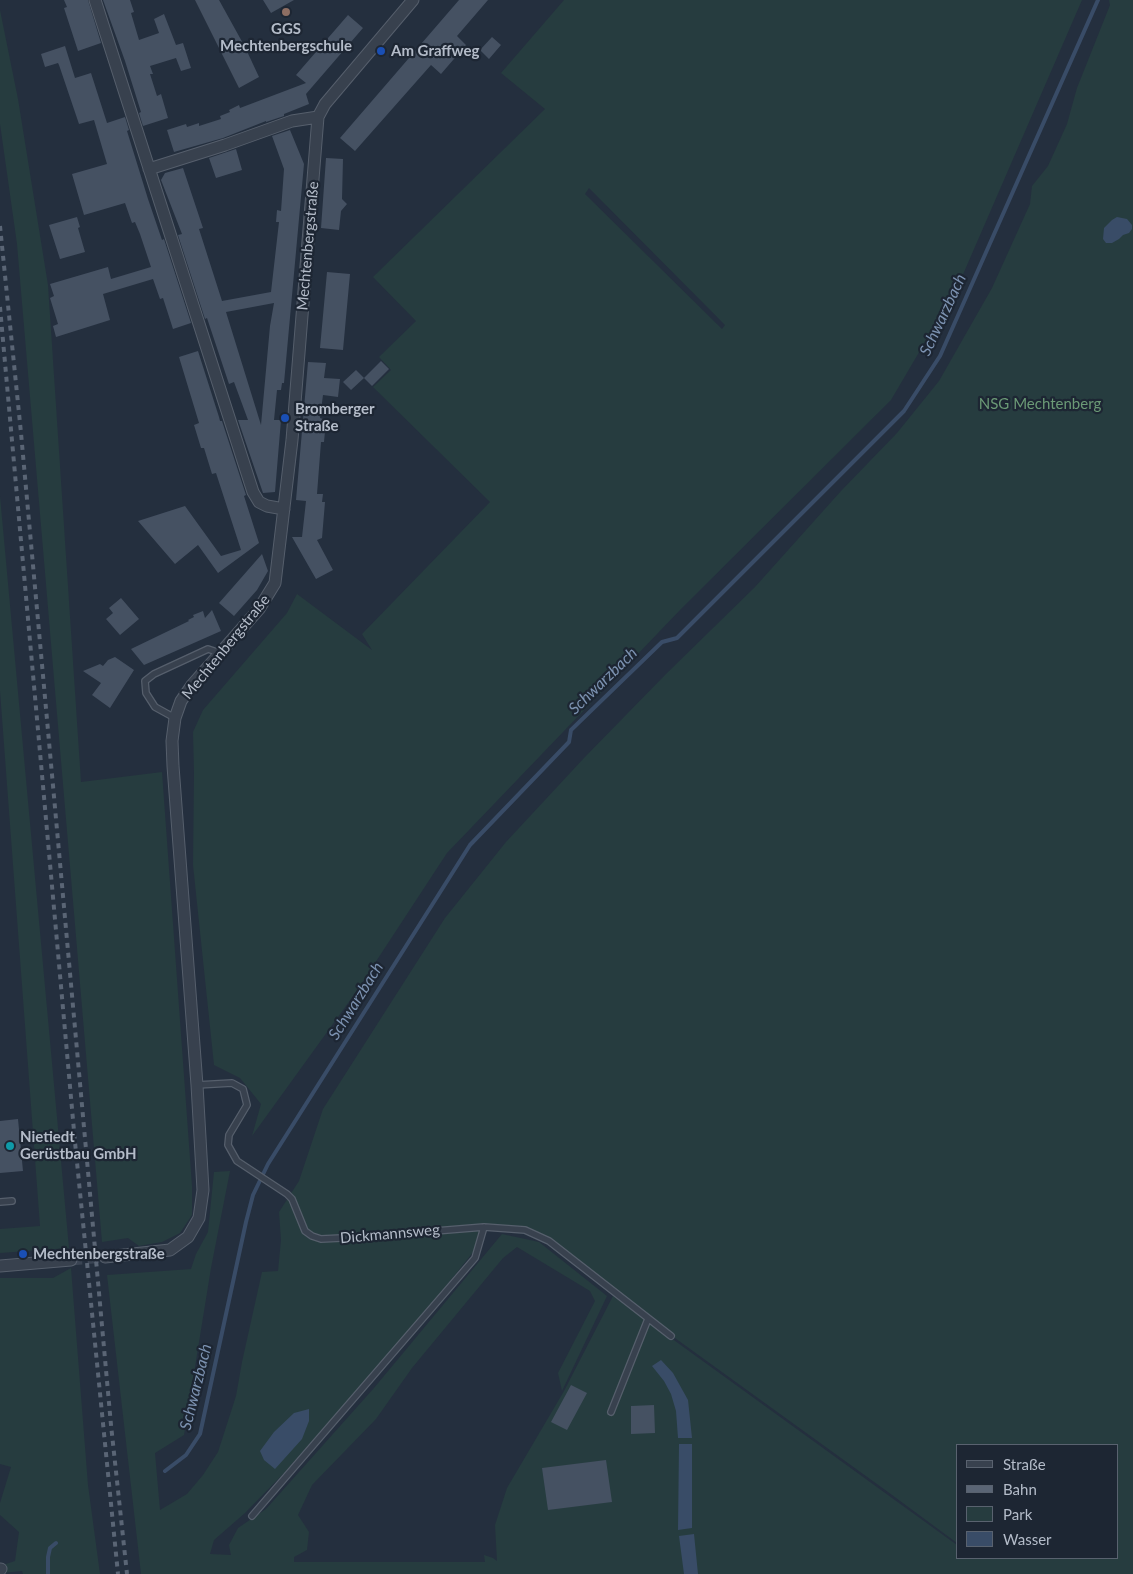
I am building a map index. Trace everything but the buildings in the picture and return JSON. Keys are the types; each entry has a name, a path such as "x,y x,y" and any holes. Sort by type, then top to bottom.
{"street":[{"path":"95,0 253,492 260,502 268,506 284,509"},
{"name":"Mechtenbergstraße","path":"105,1257 170,1250 188,1237 199,1218 203,1190 198,1086 173,766 172,741 175,718 181,701 192,685 259,609 276,583 292,440 318,117 324,104 412,0"},
{"path":"149,169 292,121 318,117"},
{"path":"0,1266 71,1260"}],"lane":[{"path":"175,718 155,707 146,693 145,681 154,674 208,649 220,654"},
{"name":"Dickmannsweg","path":"198,1086 232,1082 243,1089 247,1105 229,1135 228,1145 237,1162 281,1189 292,1199 305,1231 321,1239 484,1227 525,1230 543,1238 607,1285 671,1336"},
{"path":"0,1202 12,1201"},
{"path":"252,1516 475,1258 484,1227"},
{"path":"611,1412 648,1319"}],"green space":[{"path":"564,0 1082,0 958,286 891,400 681,609 447,853 356,992 252,1136 261,1104 240,1078 214,1065 193,865 193,732 203,710 287,613 297,594 372,650 362,634 490,502 373,387 391,370 379,357 416,321 373,277 545,109 501,73","holes":["589,188 725,325 722,329 585,194"]},
{"name":"NSG Mechtenberg","path":"1109,0 1133,0 1133,1574 141,1574 107,1275 191,1269 196,1254 208,1232 214,1172 230,1171 211,1268 184,1435 155,1453 160,1510 187,1494 203,1475 218,1452 236,1396 262,1272 278,1271 281,1240 279,1212 299,1181 323,1109 445,918 506,842 666,674 755,587 841,491 897,433 939,381 992,288 1030,204 1032,186 1048,166 1067,124 1077,88 1110,5","holes":["526,1228 549,1240 614,1294 956,1542 956,1444 1118,1444 1118,1559 956,1559 956,1544 613,1296 564,1391 507,1488 495,1525 497,1561 484,1555 485,1562 294,1562 294,1557 307,1550 309,1532 298,1515 312,1485 376,1419 412,1368 503,1258 517,1247 590,1291 595,1301 558,1373 562,1391 607,1296 539,1242 502,1234 374,1388 266,1509 238,1528 229,1545 231,1555 210,1554 214,1540 245,1513 284,1473 419,1320 474,1251 482,1229"]},
{"path":"0,10 18,99 48,285 81,782 162,772 192,1186 192,1215 180,1233 162,1242 139,1246 128,1238 102,1242 17,244 0,124"},
{"path":"0,496 69,1248 0,1253 0,1229 40,1226 0,691"},
{"path":"71,1268 88,1485 100,1574 23,1574 22,1571 2,1573 0,1566 15,1561 19,1532 0,1515 0,1503 11,1467 0,1464 0,1278 53,1278"}],"water":[{"path":"1117,217 1127,219 1132,225 1132,229 1129,233 1112,243 1106,243 1103,239 1104,228"},
{"path":"661,1360 673,1373 688,1400 692,1438 678,1438 676,1411 671,1394 664,1381 652,1366"},
{"path":"309,1409 309,1421 302,1439 275,1469 264,1460 260,1451 274,1432 294,1413"},
{"path":"679,1444 692,1444 692,1528 678,1530"},
{"path":"694,1534 698,1574 684,1574 679,1536"}],"waterway":[{"name":"Schwarzbach","path":"165,1471 186,1455 200,1434 246,1222 253,1195 268,1164 470,845 569,742 571,730 662,642 677,638 904,411 940,356 1098,0"},
{"name":"Schwarzbach","path":"48,1574 50,1548 56,1543"}],"tunnel":[{"path":"71,1260 105,1257"}],"railway":[{"path":"0,226 21,433 111,1425 127,1574"},
{"path":"0,307 75,1142 118,1574"}],"place":[{"name":"GGS Mechtenbergschule","path":"286,12"},
{"name":"Am Graffweg","path":"381,51"},
{"name":"Bromberger Straße","path":"285,418"},
{"name":"Nietiedt Gerüstbau GmbH","path":"10,1146"},
{"name":"Mechtenbergstraße","path":"23,1254"}]}
